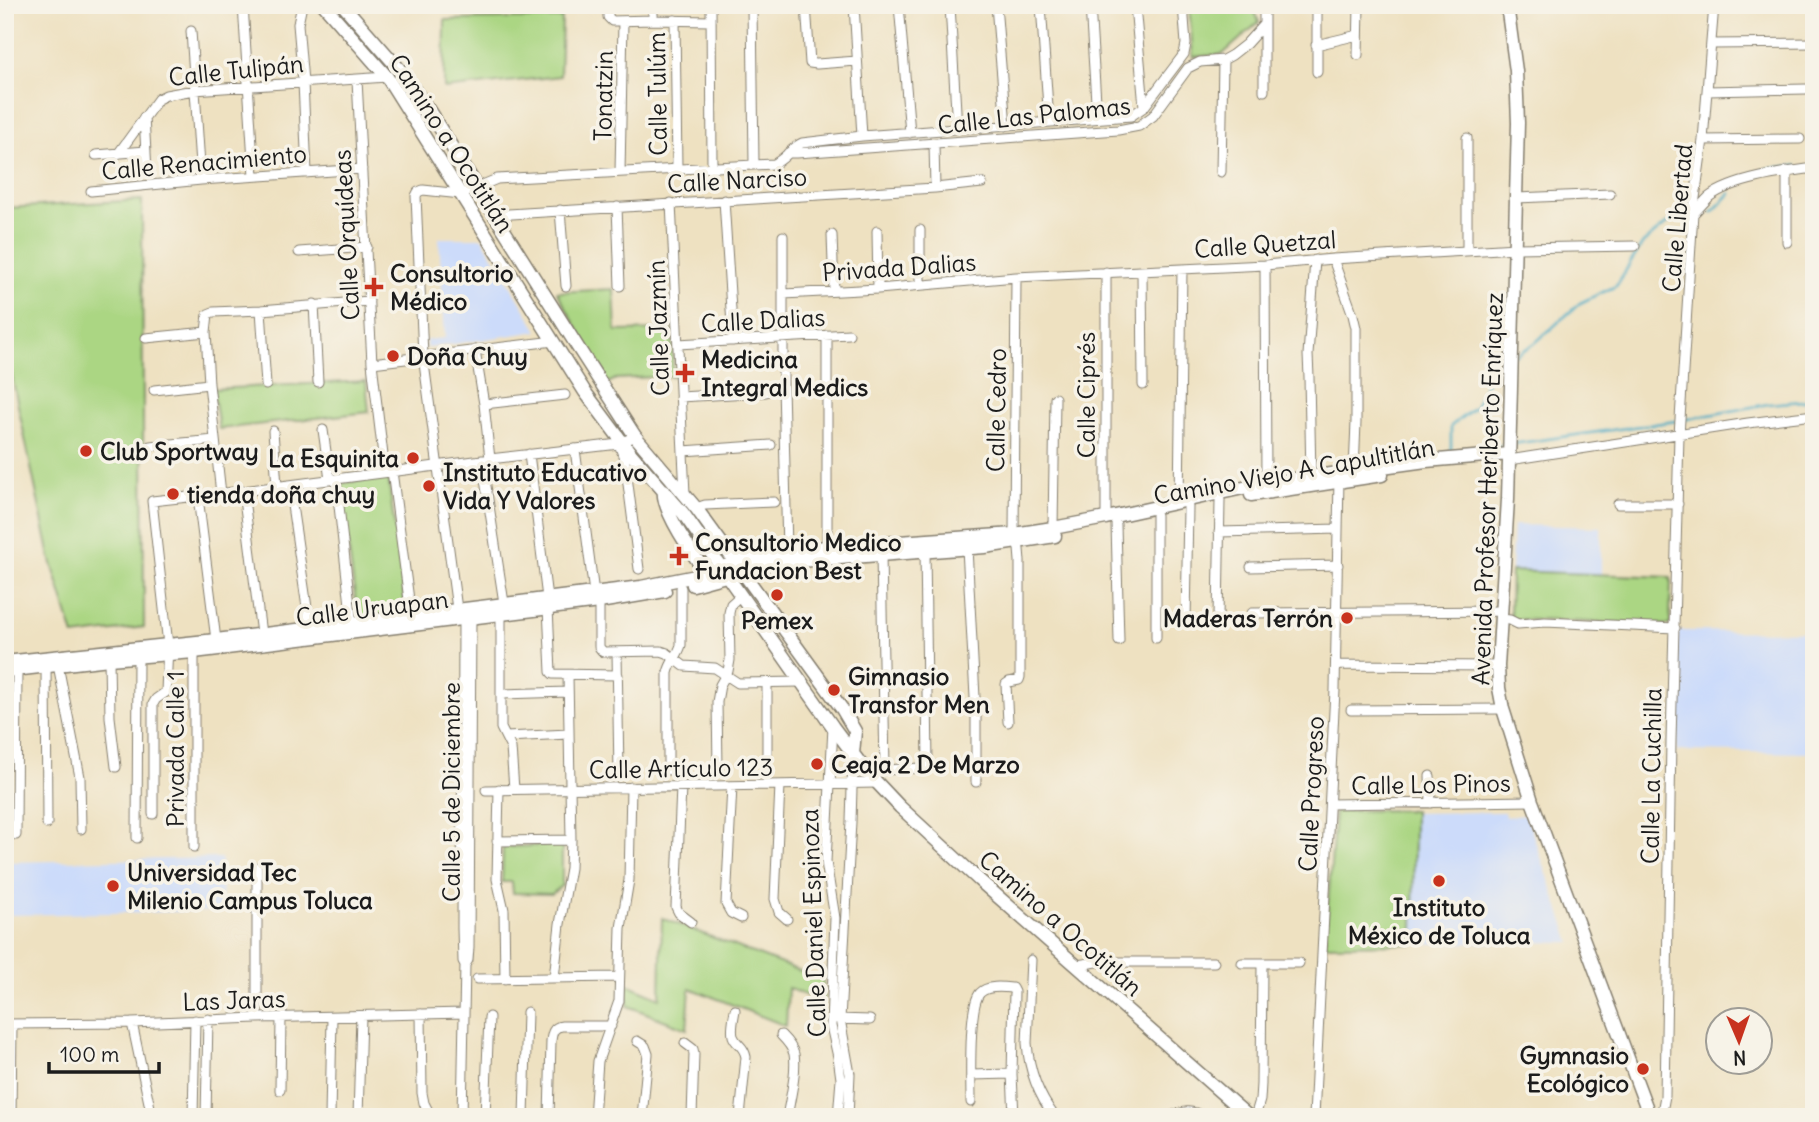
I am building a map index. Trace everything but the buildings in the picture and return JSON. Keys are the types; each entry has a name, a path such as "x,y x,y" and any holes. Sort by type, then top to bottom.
{"main road":[{"name":"Camino a Ocotitlán","path":"324,5 387,77 585,392 621,443 731,569 818,676 854,728 853,754"},
{"name":"Camino a Ocotitlán","path":"342,5 414,88 635,436 696,508 731,569 740,596 866,771 979,880 1252,1117"},
{"name":"Avenida Profesor Heriberto Enríquez","path":"1507,5 1518,105 1517,198 1499,688 1532,802 1650,1117"},
{"name":"Camino Viejo A Capultitlán","path":"731,569 773,563 967,548 1111,521 1266,483 1311,477 1339,477 1353,471 1465,456 1509,457"},
{"name":"Camino Viejo A Capultitlán","path":"731,569 759,555 788,551 1016,538 1053,528 1156,515 1184,504 1220,500 1339,477 1509,457"},
{"path":"664,490 663,498 669,514 709,577"},
{"name":"Calle Uruapan","path":"11,666 168,650 194,652 502,608 681,588 731,569"},
{"name":"Calle Uruapan","path":"596,597 709,577"},
{"name":"Calle Uruapan","path":"11,666 52,666 138,657 216,640 411,615 464,615"}],"street":[{"path":"243,5 254,176"},
{"path":"302,5 298,24 307,173"},
{"name":"Tonatzin","path":"608,5 608,17 612,22 623,21 621,172"},
{"name":"Calle Tulúm","path":"653,5 653,20"},
{"path":"711,5 712,167"},
{"path":"752,5 754,164"},
{"path":"806,5 810,62 817,64 857,61"},
{"path":"854,5 862,136"},
{"path":"899,5 910,133"},
{"path":"950,5 957,129"},
{"path":"996,5 1006,126"},
{"path":"1041,5 1049,122"},
{"path":"1090,5 1097,118"},
{"path":"1135,5 1144,107"},
{"name":"Calle Las Palomas","path":"461,194 497,179 774,164 802,143 862,136 1131,116 1144,107 1184,54 1186,44 1183,5"},
{"path":"1264,5 1264,92"},
{"path":"1317,5 1317,72"},
{"path":"1358,55 1359,5"},
{"name":"Calle Libertad","path":"1679,435 1693,213 1703,140 1714,5"},
{"name":"Calle Tulúm","path":"675,20 677,168"},
{"path":"623,21 711,21"},
{"name":"Calle Las Palomas","path":"788,153 1118,130 1139,126 1157,111 1188,68 1200,62 1223,60 1240,50 1264,24"},
{"path":"191,31 201,180"},
{"path":"1317,45 1358,35"},
{"path":"1712,44 1814,43"},
{"path":"1221,172 1223,60"},
{"name":"Calle Tulipán","path":"118,153 160,97 166,94 387,77"},
{"name":"Calle Orquídeas","path":"357,80 372,363 411,615"},
{"path":"1707,90 1806,89"},
{"path":"144,117 147,171"},
{"path":"1467,138 1467,251"},
{"path":"1703,140 1800,139"},
{"path":"934,144 935,188"},
{"path":"96,156 146,150"},
{"path":"1693,213 1723,189 1787,171 1814,168"},
{"name":"Calle Renacimiento","path":"91,191 362,169"},
{"path":"1787,171 1787,242"},
{"name":"Calle Narciso","path":"494,215 982,183"},
{"name":"Calle 5 de Diciembre","path":"461,194 420,190 416,196 423,356 438,466 464,615 462,928 465,965 462,1117"},
{"path":"1517,198 1610,194"},
{"path":"724,200 733,341"},
{"name":"Calle Jazmín","path":"671,203 685,494"},
{"path":"617,207 620,286"},
{"path":"560,210 566,286"},
{"path":"920,230 920,285"},
{"path":"877,231 878,289"},
{"path":"832,235 834,291"},
{"path":"783,236 788,551"},
{"name":"Calle Quetzal","path":"1016,277 1265,265 1334,258 1516,248 1635,246"},
{"path":"299,252 367,247"},
{"path":"1334,258 1356,328 1353,471"},
{"path":"1311,477 1310,377 1307,361 1315,260"},
{"path":"1265,265 1266,483"},
{"path":"1182,269 1186,624"},
{"path":"1142,271 1143,385"},
{"name":"Calle Ciprés","path":"1106,272 1111,521 1119,641"},
{"name":"Privada Dalias","path":"784,294 1016,277"},
{"name":"Calle Cedro","path":"1008,722 1006,684 1017,681 1020,677 1020,561 1016,538 1016,277"},
{"path":"220,494 209,384 206,317 210,313 369,301"},
{"path":"314,304 318,382"},
{"path":"261,310 267,385"},
{"path":"146,338 206,332"},
{"name":"Calle Dalias","path":"678,344 849,334"},
{"path":"827,335 827,547"},
{"path":"372,363 554,341"},
{"path":"475,350 484,404 486,459 502,608 501,728 512,754 514,789"},
{"path":"154,390 209,384"},
{"path":"680,397 766,392"},
{"path":"484,404 565,395"},
{"path":"1053,528 1055,398"},
{"name":"Camino Viejo A Capultitlán","path":"1509,457 1814,415"},
{"path":"323,430 333,479 352,623"},
{"path":"273,431 277,486"},
{"name":"Calle La Cuchilla","path":"1661,1117 1665,1096 1679,435"},
{"path":"153,814 153,704 166,692 168,650 152,501 621,443 635,436"},
{"path":"150,446 215,440"},
{"path":"621,443 639,569"},
{"path":"683,451 771,445"},
{"path":"575,449 596,597 600,649 606,653 653,650 667,653 684,666 711,667 738,683 801,682"},
{"path":"529,454 548,603 551,672 555,676 618,675"},
{"name":"Calle Progreso","path":"1314,1117 1336,665 1339,477"},
{"path":"289,485 310,628"},
{"path":"243,491 261,635"},
{"path":"198,496 216,640"},
{"path":"1219,618 1220,500"},
{"path":"696,508 705,505 774,502"},
{"path":"1618,504 1678,505"},
{"path":"1156,515 1156,638"},
{"path":"1219,532 1338,529"},
{"path":"967,548 976,716 976,782"},
{"path":"866,771 921,768 928,764 925,551"},
{"path":"881,554 885,770"},
{"path":"1251,567 1338,565"},
{"path":"668,770 668,673 681,645 681,588"},
{"path":"718,769 720,685 730,660 730,607 740,596"},
{"path":"1252,613 1337,611 1501,615 1518,624 1545,622 1675,628"},
{"name":"Privada Calle 1","path":"194,652 194,847"},
{"path":"617,652 619,774"},
{"path":"136,838 138,657"},
{"path":"109,659 111,731 116,767"},
{"path":"1336,665 1498,666"},
{"path":"11,666 16,835"},
{"path":"47,824 52,666"},
{"path":"52,666 80,776 81,829"},
{"path":"555,978 560,924 570,868 568,675"},
{"path":"767,684 767,768"},
{"path":"502,694 568,692"},
{"path":"1351,710 1503,709"},
{"name":"Calle Daniel Espinoza","path":"833,727 826,862 835,918 836,1019 841,1079 838,1117"},
{"path":"506,737 569,734"},
{"name":"Calle Daniel Espinoza","path":"848,1117 850,1074 836,1019 853,754"},
{"path":"1430,776 1431,803"},
{"name":"Calle Artículo 123","path":"486,790 877,783"},
{"path":"780,785 775,899 779,912 788,919"},
{"path":"732,786 726,904 731,912 741,918"},
{"path":"681,787 676,907 679,913 691,922"},
{"path":"594,1117 597,1066 619,1001 621,928 629,880 631,788"},
{"path":"499,789 496,879 505,909 505,979"},
{"name":"Calle Los Pinos","path":"1330,804 1532,802"},
{"path":"497,841 571,840"},
{"path":"257,867 257,1018"},
{"path":"1031,960 1028,1009 1030,1069 1040,1093 1055,1117"},
{"path":"1077,965 1097,962 1214,962"},
{"path":"1242,963 1299,963"},
{"path":"1252,1117 1260,1100 1262,963"},
{"path":"477,979 619,977"},
{"path":"971,1102 972,1036 976,1000 987,988 1013,988 1014,1117"},
{"path":"735,1010 733,1037 744,1048 746,1057 740,1117"},
{"path":"524,1117 527,1012"},
{"name":"Las Jaras","path":"9,1024 464,1013"},
{"path":"421,1014 422,1093 431,1117"},
{"path":"358,1117 360,1016"},
{"path":"330,1117 332,1017"},
{"path":"485,1117 489,1017"},
{"path":"280,1090 281,1018"},
{"path":"836,1019 870,1020"},
{"path":"193,1117 195,1020"},
{"path":"206,1117 208,1020"},
{"path":"132,1023 152,1117"},
{"path":"9,1024 11,1117"},
{"path":"549,1117 551,1041 554,1029 562,1026 611,1026"},
{"path":"780,1035 794,1055 788,1117"},
{"path":"637,1041 645,1046 648,1054 642,1117"},
{"path":"684,1043 693,1049 694,1054 692,1117"},
{"path":"971,1075 1012,1074"},
{"path":"1168,1117 1190,1111 1203,1117"}],"shaded area":[{"path":"439,238 482,238 538,331 427,348 426,340 445,338"},
{"path":"1513,525 1601,527 1601,575 1511,571"},
{"path":"1678,631 1814,632 1814,753 1677,751"},
{"name":"Instituto México de Toluca","path":"1414,810 1415,813 1505,812 1506,817 1526,815 1571,942 1325,945 1335,811"},
{"name":"Universidad Tec Milenio Campus Toluca","path":"221,858 222,911 5,915 5,862"}],"green space":[{"path":"1189,5 1252,5 1259,22 1223,54 1193,57"},
{"path":"562,18 560,76 444,89 445,20"},
{"name":"Club Sportway","path":"142,200 144,627 74,636 50,557 5,344 5,208"},
{"path":"614,289 616,331 672,330 673,376 616,379 608,383 557,292"},
{"path":"366,381 369,412 219,429 213,389"},
{"path":"388,477 406,613 358,619 340,483"},
{"path":"1511,571 1671,577 1670,625 1510,619"},
{"path":"1414,810 1413,944 1325,945 1335,811"},
{"path":"562,845 562,885 552,894 513,893 512,882 502,882 503,847"},
{"path":"662,918 823,980 824,1003 788,988 786,1026 690,988 687,1029 628,1006 627,984 660,998"}],"waterway":[{"path":"1759,173 1771,168 1796,166"},
{"path":"1712,212 1731,193"},
{"path":"1516,355 1535,343 1580,303 1616,286 1643,243 1675,217"},
{"path":"1451,452 1451,426 1475,407 1492,371 1508,360"},
{"path":"1682,420 1768,404 1814,400"},
{"path":"1512,444 1676,421"},
{"path":"1447,453 1506,445"}],"place":[{"name":"Consultorio Médico","path":"374,287"},
{"name":"Doña Chuy","path":"393,356"},
{"name":"Medicina Integral Medics","path":"685,373"},
{"name":"Club Sportway","path":"86,451"},
{"name":"La Esquinita","path":"413,458"},
{"name":"Instituto Educativo Vida Y Valores","path":"429,486"},
{"name":"tienda doña chuy","path":"173,494"},
{"name":"Consultorio Medico Fundacion Best","path":"679,556"},
{"name":"Pemex","path":"777,595"},
{"name":"Maderas Terrón","path":"1347,618"},
{"name":"Gimnasio Transfor Men","path":"834,690"},
{"name":"Ceaja 2 De Marzo","path":"817,764"},
{"name":"Instituto México de Toluca","path":"1439,881"},
{"name":"Universidad Tec Milenio Campus Toluca","path":"113,886"},
{"name":"Gymnasio Ecológico","path":"1643,1069"}]}
